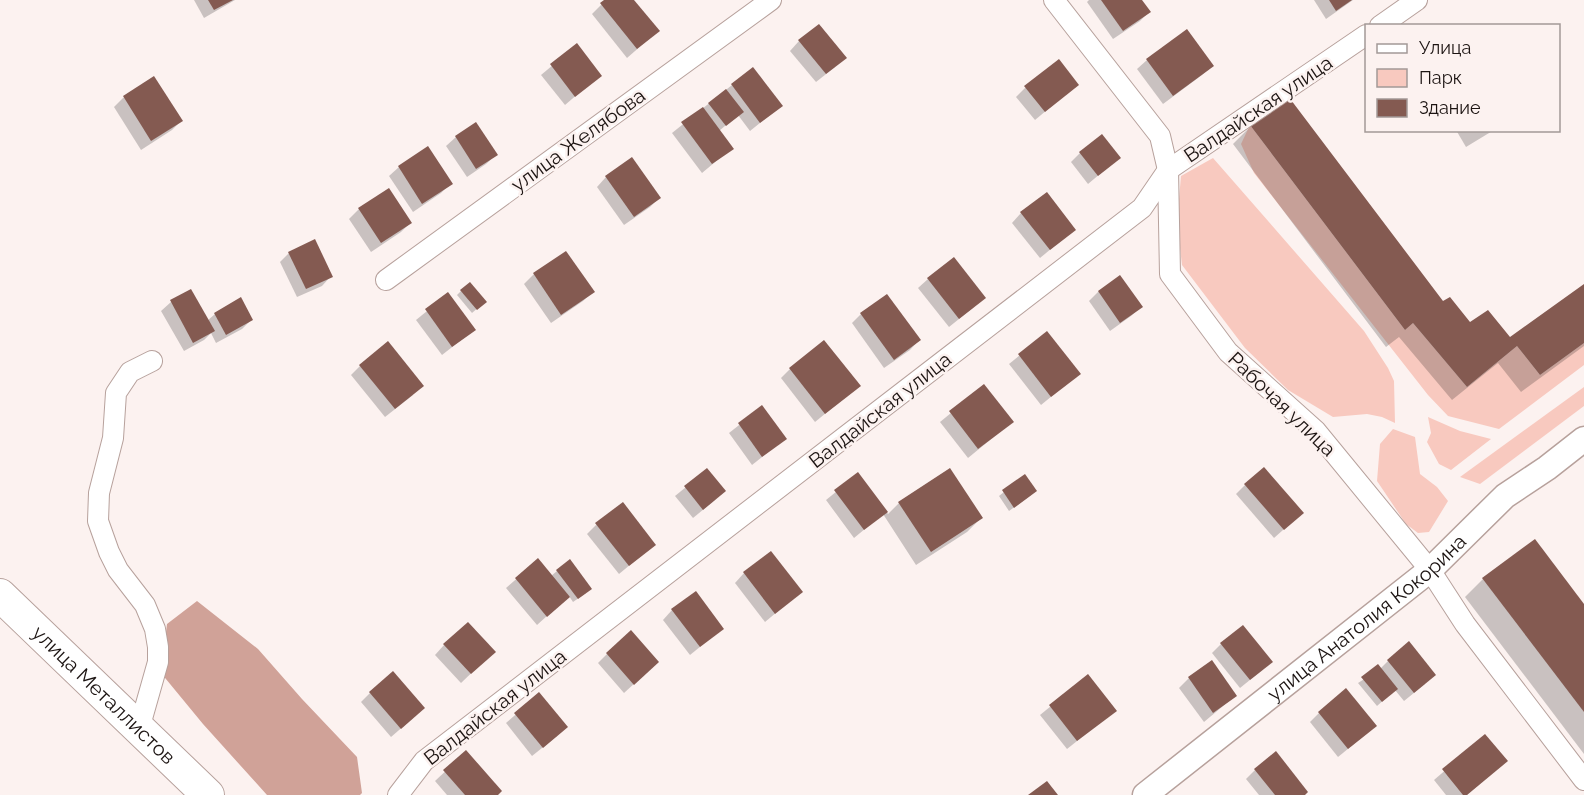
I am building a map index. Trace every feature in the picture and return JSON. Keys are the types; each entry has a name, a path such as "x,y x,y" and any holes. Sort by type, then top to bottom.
{"main road":[{"name":"улица Металлистов","path":"0,595 208,795"}],"street":[{"name":"улица Желябова","path":"386,280 771,0"},
{"name":"Рабочая улица","path":"1054,0 1160,136 1168,170 1170,274 1228,352 1316,431 1430,570 1465,624 1584,780"},
{"path":"1383,24 1417,0"},
{"name":"Валдайская улица","path":"398,795 424,761 1143,208 1168,170 1365,36"},
{"path":"139,729 158,662 155,629 145,605 118,570 98,521 99,493 113,438 116,393 130,372 152,361"},
{"name":"улица Анатолия Кокорина","path":"1145,795 1430,570 1505,496 1547,468 1584,439"}],"green space":[{"path":"1250,125 1405,330 1413,323 1467,387 1517,346 1540,375 1584,343 1584,365 1499,429 1448,416 1428,395 1254,173 1241,144"},
{"path":"1213,158 1364,331 1394,381 1395,423 1367,414 1333,417 1288,390 1245,348 1182,265 1177,222 1181,176"},
{"path":"1584,387 1584,406 1480,484 1460,477"},
{"path":"1428,417 1460,431 1491,439 1451,470 1439,464 1427,442 1431,433"},
{"path":"1393,429 1415,437 1420,474 1437,487 1448,501 1429,532 1418,533 1406,524 1377,481 1380,444"}],"shaded area":[{"path":"197,601 258,649 357,757 362,793 360,795 267,795 203,724 161,673 167,624"}],"building":[{"path":"208,0 233,0 214,10"},
{"path":"604,0 634,0 660,31 637,49 600,3"},
{"path":"1101,0 1142,0 1151,12 1123,31"},
{"path":"1329,0 1352,0 1336,11"},
{"path":"819,24 847,58 826,74 798,40"},
{"path":"1187,29 1214,66 1173,96 1146,59"},
{"path":"577,43 602,76 575,97 550,64"},
{"path":"1059,59 1079,85 1045,112 1024,86"},
{"path":"753,67 783,106 760,123 731,84"},
{"path":"154,76 183,121 151,141 123,96"},
{"path":"726,89 744,112 726,126 708,103"},
{"path":"1288,96 1443,301 1450,297 1470,322 1488,310 1510,337 1584,284 1584,343 1540,375 1517,346 1467,387 1413,323 1405,330 1250,125"},
{"path":"703,107 734,149 712,164 681,122"},
{"path":"476,122 498,155 476,169 455,136"},
{"path":"1102,134 1121,158 1098,176 1079,152"},
{"path":"428,146 453,184 422,204 398,166"},
{"path":"632,157 661,198 634,217 605,176"},
{"path":"389,188 412,223 381,243 358,208"},
{"path":"1047,192 1076,230 1050,250 1020,212"},
{"path":"315,239 333,277 306,289 288,252"},
{"path":"566,251 595,292 561,315 533,273"},
{"path":"954,257 986,298 959,319 927,278"},
{"path":"1120,275 1143,307 1120,323 1098,291"},
{"path":"470,282 487,302 477,310 460,290"},
{"path":"191,289 215,331 193,343 170,300"},
{"path":"448,292 476,330 452,347 425,309"},
{"path":"887,294 921,340 894,360 860,313"},
{"path":"241,297 253,320 226,335 214,313"},
{"path":"1047,331 1081,374 1051,397 1018,354"},
{"path":"824,340 861,386 825,414 789,368"},
{"path":"388,341 424,386 395,409 359,365"},
{"path":"984,384 1014,422 978,449 949,411"},
{"path":"762,405 787,439 762,457 738,423"},
{"path":"1264,467 1304,513 1284,530 1244,484"},
{"path":"707,468 726,491 703,510 684,486"},
{"path":"950,468 983,518 931,552 898,502"},
{"path":"858,472 888,512 864,530 834,490"},
{"path":"1025,474 1037,491 1014,508 1002,490"},
{"path":"623,502 656,545 629,566 595,523"},
{"path":"1535,539 1584,604 1584,712 1482,578"},
{"path":"771,551 803,592 775,614 743,572"},
{"path":"538,558 570,597 547,617 515,578"},
{"path":"570,559 592,589 578,599 556,570"},
{"path":"696,591 724,629 700,647 671,609"},
{"path":"468,622 496,652 471,674 443,644"},
{"path":"1243,625 1273,662 1250,680 1220,643"},
{"path":"631,630 659,662 634,685 606,653"},
{"path":"1409,641 1436,675 1414,693 1387,660"},
{"path":"1212,660 1237,696 1213,713 1188,677"},
{"path":"1378,664 1398,689 1382,702 1361,677"},
{"path":"393,671 425,708 401,729 369,692"},
{"path":"1088,674 1117,711 1077,741 1049,705"},
{"path":"1346,688 1377,726 1348,749 1318,712"},
{"path":"539,692 568,727 543,748 514,713"},
{"path":"1485,734 1508,761 1467,795 1463,795 1442,769"},
{"path":"466,750 502,791 498,795 465,795 443,770"},
{"path":"1276,751 1308,792 1305,795 1275,795 1254,769"},
{"path":"1047,781 1058,795 1028,795"}]}
